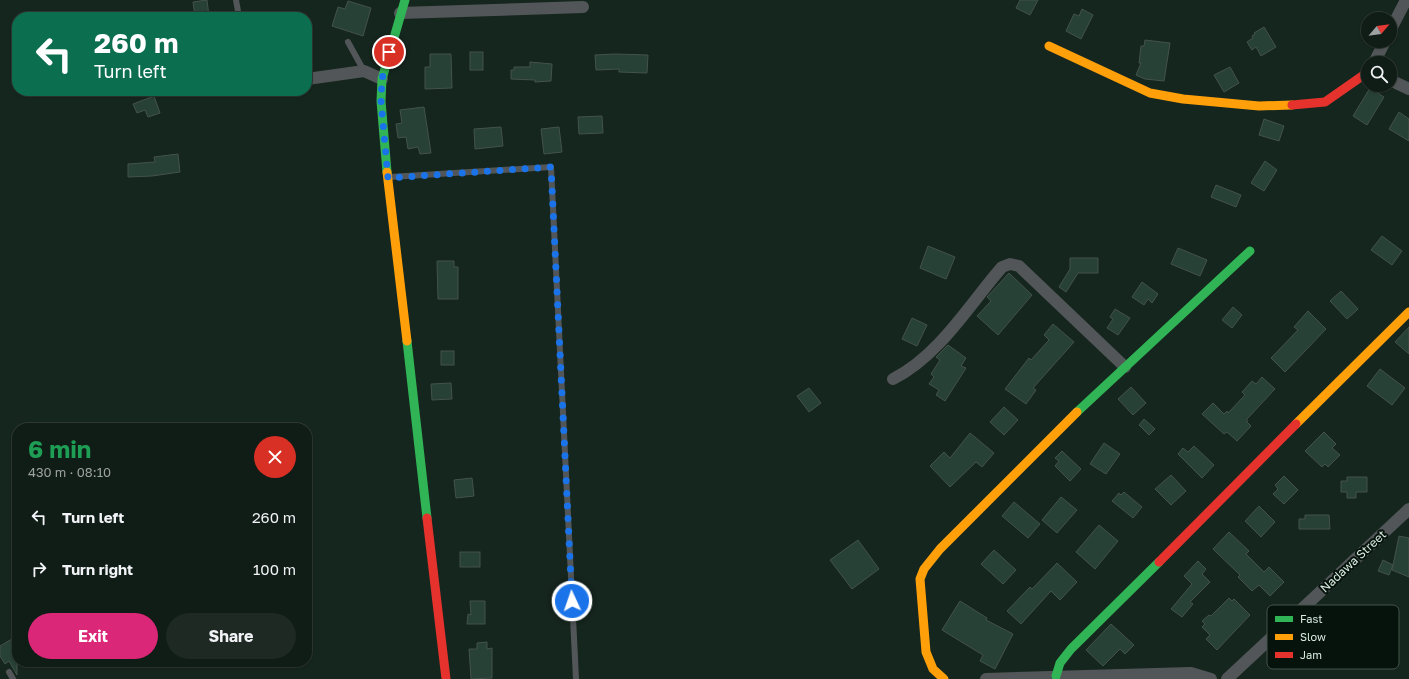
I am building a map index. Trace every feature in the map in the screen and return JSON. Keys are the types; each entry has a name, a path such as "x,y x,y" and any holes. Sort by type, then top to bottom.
{"street":[{"path":"405,0 382,79 381,101 388,178 446,679"},
{"path":"1397,17 1406,0"},
{"path":"400,13 585,3"},
{"path":"1049,46 1150,93 1183,99 1259,106 1307,105 1325,102 1361,77"},
{"path":"312,78 364,71 382,79"},
{"path":"1397,83 1409,89"},
{"path":"944,679 933,669 926,652 920,579 924,570 946,543 1090,399 1250,251"},
{"path":"893,379 906,373 928,354 1002,267 1010,264 1019,266 1125,368"},
{"path":"1056,676 1060,663 1072,649 1409,312"},
{"name":"Nadawa Street","path":"1306,605 1409,509"},
{"name":"Nadawa Street","path":"1227,679 1267,642"},
{"path":"986,679 1056,676 1103,677 1191,673 1211,679"}],"lane":[{"path":"236,0 238,12"},
{"path":"348,42 364,71"},
{"path":"388,178 551,167 576,679"},
{"path":"9,672 13,679"}],"building":[{"path":"207,0 208,12 194,12 193,2"},
{"path":"1020,0 1038,0 1030,15 1016,8"},
{"path":"348,1 371,8 363,36 332,26 338,7 345,9"},
{"path":"1082,9 1093,15 1081,39 1066,31 1074,14 1079,16"},
{"path":"1264,27 1276,47 1261,56 1256,47 1252,50 1247,42 1253,38 1252,36 1255,34 1254,33"},
{"path":"1145,40 1170,43 1164,81 1145,79 1136,75 1141,63 1139,63 1141,46 1144,46"},
{"path":"470,52 483,52 483,70 470,70"},
{"path":"430,54 451,54 452,88 425,89 425,67 430,67"},
{"path":"595,55 648,55 647,73 619,72 619,69 596,70"},
{"path":"530,62 552,64 551,81 535,82 535,80 511,79 511,70 514,70 514,67 530,67"},
{"path":"1230,67 1239,83 1224,92 1214,75"},
{"path":"1368,92 1376,92 1384,97 1367,125 1353,116"},
{"path":"154,96 160,113 148,117 145,110 137,113 133,104"},
{"path":"424,107 431,153 420,154 418,147 408,149 406,137 398,138 396,124 402,123 400,110"},
{"path":"1399,112 1409,119 1409,141 1389,129"},
{"path":"602,116 603,133 579,134 578,117"},
{"path":"1264,119 1284,126 1279,141 1259,135"},
{"path":"501,127 503,146 475,149 474,129"},
{"path":"559,127 562,152 544,154 541,129"},
{"path":"178,154 180,172 152,176 128,177 128,164 155,162 154,157"},
{"path":"1265,161 1277,170 1264,191 1251,183"},
{"path":"1216,185 1241,195 1236,207 1211,197"},
{"path":"1382,236 1402,251 1392,265 1371,250"},
{"path":"928,246 955,257 946,279 920,268"},
{"path":"1178,248 1207,260 1200,276 1171,264"},
{"path":"1070,258 1098,258 1098,273 1078,273 1066,292 1059,287 1070,269"},
{"path":"437,261 454,261 454,267 458,267 458,299 438,299"},
{"path":"1009,273 1032,295 998,335 977,316 991,301 987,297"},
{"path":"1142,282 1158,294 1152,303 1148,299 1144,305 1132,297"},
{"path":"1341,291 1358,309 1347,319 1330,301"},
{"path":"1233,307 1242,315 1232,328 1222,320"},
{"path":"1115,309 1130,318 1118,335 1107,328 1113,319 1110,317"},
{"path":"1308,311 1326,329 1285,372 1271,358 1298,330 1294,327"},
{"path":"912,318 927,325 917,346 902,339"},
{"path":"1053,324 1074,342 1033,388 1036,390 1026,404 1005,389 1029,358 1031,360 1049,340 1044,335"},
{"path":"1409,327 1409,354 1395,342"},
{"path":"948,345 966,358 961,366 966,368 945,401 936,395 939,390 929,384 934,377 931,374 940,360 936,357"},
{"path":"441,351 454,351 454,365 441,365"},
{"path":"1380,369 1405,388 1392,405 1367,386"},
{"path":"1262,377 1275,389 1247,419 1247,422 1251,426 1237,441 1227,432 1224,434 1202,414 1213,403 1224,414 1227,411 1228,413 1245,395 1242,392 1252,381 1256,384"},
{"path":"451,383 452,399 432,400 431,384"},
{"path":"1131,387 1146,403 1133,415 1118,399"},
{"path":"809,388 821,403 809,412 797,396"},
{"path":"1004,407 1018,420 1004,435 990,422"},
{"path":"1144,419 1155,429 1149,435 1139,425"},
{"path":"1324,432 1336,444 1332,448 1340,455 1328,467 1325,464 1322,467 1305,451"},
{"path":"970,433 994,453 982,467 976,462 950,487 930,466 944,452 950,458"},
{"path":"1104,443 1120,454 1106,474 1090,464"},
{"path":"1194,446 1214,465 1202,478 1178,454 1183,448 1188,452"},
{"path":"1062,451 1081,469 1070,481 1055,466 1059,461 1055,458"},
{"path":"1171,475 1186,491 1171,505 1155,489"},
{"path":"1284,476 1298,490 1284,504 1273,494 1278,489 1275,485"},
{"path":"1347,477 1367,477 1367,492 1356,492 1356,498 1347,498 1347,492 1341,492 1341,481 1347,481"},
{"path":"472,478 474,496 456,498 454,480"},
{"path":"1124,492 1142,507 1133,518 1112,501 1119,493 1121,495"},
{"path":"1061,497 1077,510 1057,533 1042,520"},
{"path":"1014,502 1040,524 1028,538 1002,516"},
{"path":"1259,506 1275,522 1261,537 1245,521"},
{"path":"1305,515 1329,515 1330,529 1299,529 1299,519 1305,519"},
{"path":"1099,525 1118,541 1095,569 1076,552"},
{"path":"1229,532 1249,551 1246,554 1264,572 1269,567 1284,582 1270,596 1259,585 1252,591 1238,577 1240,575 1213,549"},
{"path":"1399,536 1409,538 1409,577 1392,570"},
{"path":"858,540 879,569 852,589 830,560"},
{"path":"994,550 1016,570 1003,584 981,564"},
{"path":"460,552 480,552 480,567 460,567"},
{"path":"1383,560 1393,565 1389,575 1378,571"},
{"path":"1198,561 1206,569 1202,574 1210,582 1190,602 1193,604 1182,617 1171,609 1192,584 1184,576"},
{"path":"1057,563 1077,582 1060,600 1051,591 1021,624 1007,611 1030,587 1032,589"},
{"path":"1229,598 1232,601 1234,599 1250,615 1217,650 1206,639 1210,635 1202,627 1205,624 1202,621 1209,615 1211,616"},
{"path":"470,601 485,601 485,624 467,624 468,614 471,615"},
{"path":"960,601 987,618 986,620 1013,634 995,669 980,661 983,655 942,630"},
{"path":"1111,624 1134,645 1125,654 1120,649 1103,666 1086,650"},
{"path":"12,639 12,666 9,661 5,664 0,656 0,646"},
{"path":"487,642 487,649 492,648 492,678 471,679 469,649 477,649 477,643"},
{"path":"12,667 17,667 17,675"}],"traffic: fast":[{"path":"387,172 381,101 382,79 405,0"},
{"path":"1077,412 1250,251"},
{"path":"407,341 427,518"},
{"path":"1056,676 1060,663 1071,649 1159,562"}],"traffic: slow":[{"path":"1049,46 1150,93 1183,99 1259,106 1292,105"},
{"path":"387,172 407,341"},
{"path":"1296,424 1409,312"},
{"path":"944,679 933,669 926,652 920,579 924,569 940,549 1077,412"}],"traffic: jam":[{"path":"1292,105 1325,102 1361,77"},
{"path":"1159,562 1296,424"},
{"path":"427,518 446,679"}],"route":[{"path":"389,52 382,79 381,101 388,178 551,167 572,601"}]}
